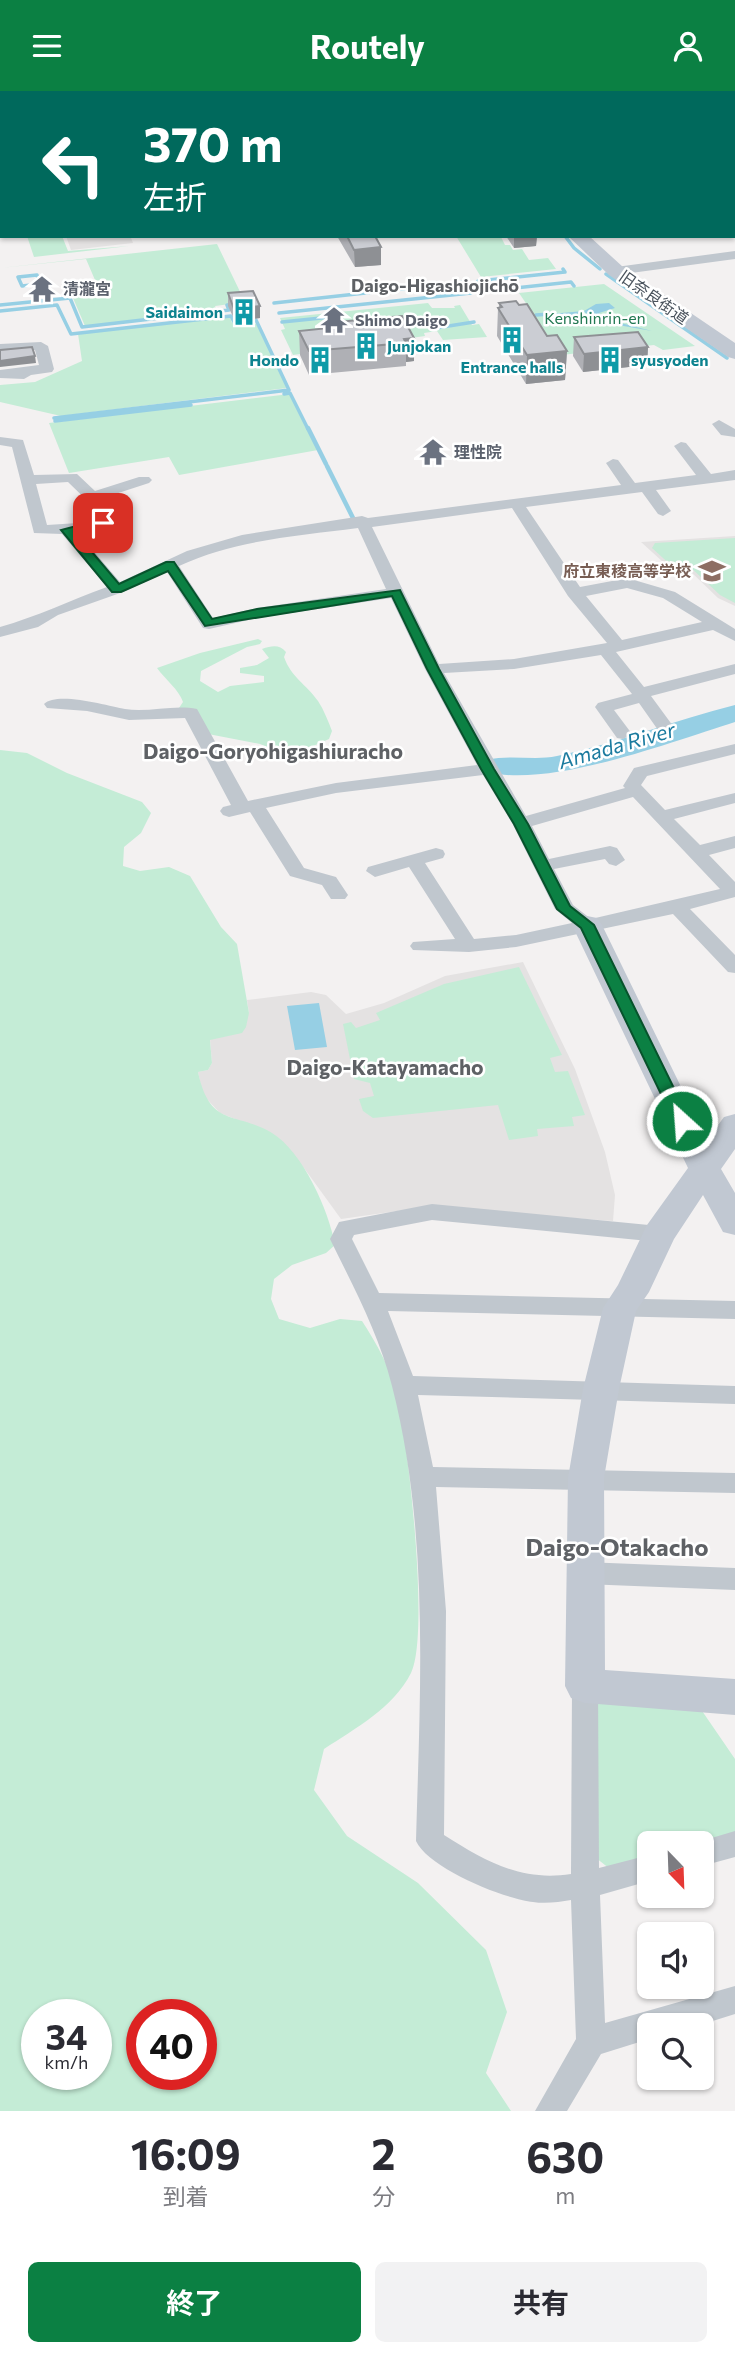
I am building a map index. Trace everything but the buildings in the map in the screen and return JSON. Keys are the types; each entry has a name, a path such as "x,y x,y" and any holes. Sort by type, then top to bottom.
{"street":[{"name":"旧奈良街道","path":"579,238 616,271 735,353"},
{"path":"616,271 735,255"},
{"path":"0,350 41,346 47,369 23,371 24,375 15,376 14,372 0,374"},
{"path":"719,424 726,432 735,433"},
{"path":"0,440 18,443 27,480 40,530 67,530 103,523 113,517 72,477 27,480"},
{"path":"681,446 707,479"},
{"path":"614,463 663,511"},
{"path":"0,632 32,623 52,612 117,589 201,551 248,538 362,521 640,489 735,475"},
{"path":"92,497 144,480"},
{"path":"516,503 664,726"},
{"path":"362,521 433,669 521,824 565,909 587,925 724,1194"},
{"path":"67,530 117,589"},
{"path":"170,565 209,624 257,613 396,592"},
{"path":"574,593 628,583 669,595 735,636"},
{"path":"433,669 514,664 612,648 716,624"},
{"path":"623,734 604,708 735,669"},
{"path":"53,704 87,706 129,715 191,713 242,808 291,878 329,881 338,895"},
{"path":"420,946 469,946 516,941 677,907 734,891 632,786 640,772 735,749"},
{"path":"242,808 336,788 488,769"},
{"path":"521,824 635,790"},
{"path":"662,816 735,798"},
{"path":"697,852 735,842"},
{"path":"542,866 610,852 616,860"},
{"path":"375,871 436,854"},
{"path":"414,860 469,946"},
{"path":"677,907 731,958"},
{"path":"550,2111 591,2042 585,1886 584,1573 586,1478 601,1389 621,1308 632,1292 659,1234 724,1194 735,1125"},
{"path":"637,1871 585,1886 547,1892 519,1889 495,1881 464,1865 430,1841 433,1673 428,1533 423,1477 404,1385 373,1302 341,1239 347,1228 432,1212 659,1234"},
{"path":"373,1302 735,1310"},
{"path":"404,1385 735,1395"},
{"path":"423,1477 586,1478 735,1483"},
{"path":"584,1573 735,1579"},
{"path":"585,1686 735,1697"},
{"path":"714,1850 735,1844"},
{"path":"691,2013 735,2000"},
{"path":"591,2042 637,2029"}],"shaded area":[{"path":"67,238 131,238 133,243 71,250"},
{"name":"府立東稜高等学校","path":"735,536 735,606 718,598 688,569 674,572 641,542"},
{"path":"523,962 575,1069 605,1152 615,1195 613,1221 426,1207 341,1219 304,1168 272,1134 220,1113 203,1095 198,1072 208,1070 212,1063 210,1039 249,1013 247,1000 311,992 326,995 346,1014 384,1003 445,976"}],"green space":[{"path":"28,238 63,238 68,251 129,246 34,257"},
{"path":"457,238 502,238 505,245 510,245 513,250 522,249 529,260 548,258 556,269 481,277"},
{"path":"217,244 245,302 215,306 217,311 85,326 73,298 95,280 86,259 0,268"},
{"name":"Kenshinrin-en","path":"604,284 695,346 663,350 654,345 561,355 519,293"},
{"path":"428,303 432,308 455,308 454,306 460,305 472,325 479,324 487,337 443,340 437,331 424,333 425,336 293,355 281,330 285,329 280,318"},
{"path":"230,317 232,323 252,321 257,325 287,388 61,416 0,402 0,385 35,382 82,361 78,334"},
{"path":"290,394 318,450 179,475 169,457 69,473 49,423"},
{"name":"府立東稜高等学校","path":"735,538 735,603 720,595 688,565 674,568 652,548 655,543"},
{"path":"258,639 262,641 260,644 247,647 201,671 200,681 218,692 230,686 264,682 264,676 240,673 240,668 257,665 269,658 262,649 281,648 286,652 284,657 291,670 322,708 332,731 329,739 311,747 277,751 260,744 203,733 179,708 183,702 181,698 157,668 200,653"},
{"path":"0,750 27,753 67,773 142,802 151,813 141,833 124,847 123,866 140,871 169,867 190,876 221,927 237,944 249,1013 246,1027 242,1033 210,1040 212,1063 208,1070 198,1072 203,1090 217,1110 259,1126 283,1142 313,1183 327,1216 335,1245 326,1253 292,1265 274,1279 271,1299 279,1319 310,1328 340,1319 362,1321 383,1358 398,1398 412,1495 418,1620 416,1652 411,1673 384,1707 324,1749 314,1790 347,1836 418,1883 486,1950 507,2012 486,2073 511,2111 0,2111"},
{"path":"519,967 562,1055 550,1058 555,1072 568,1071 585,1115 572,1117 574,1126 537,1129 538,1136 509,1140 498,1105 373,1118 363,1111 359,1099 374,1096 370,1083 354,1079 343,1024 351,1022 356,1028 380,1020 376,1013 444,984"},
{"path":"604,1696 698,1705 735,1759 735,1833 714,1839 714,1831 637,1831 637,1861 610,1869 591,1854 591,1707"}],"water":[{"path":"609,303 615,308 599,313 601,318 652,331 601,322 584,312 555,319 547,318 550,314 584,311 596,304"},
{"path":"319,1003 327,1047 295,1050 287,1006"}],"waterway":[{"path":"566,238 574,248 600,269"},
{"path":"478,281 565,272 563,269"},
{"path":"606,274 727,358"},
{"path":"37,275 40,284 22,286 18,277 37,275"},
{"path":"274,303 466,282"},
{"path":"488,291 571,282 574,286"},
{"path":"279,313 471,293"},
{"path":"0,305 70,298 82,327 229,310 227,305 234,304"},
{"path":"0,311 57,305 71,334 231,316 234,322 256,320 289,390 54,418"},
{"path":"536,315 550,314"},
{"path":"282,322 331,317"},
{"path":"334,319 330,324 339,321"},
{"path":"436,328 474,322"},
{"path":"284,394 290,393 308,429"},
{"path":"55,421 191,405"},
{"path":"308,428 326,464"},
{"path":"327,466 353,518"},
{"name":"Amada River","path":"497,766 554,765 636,744 735,713"}],"place":[{"name":"清瀧宮","path":"42,289"},
{"name":"Saidaimon","path":"244,312"},
{"name":"Shimo Daigo","path":"334,320"},
{"name":"Entrance halls","path":"512,340"},
{"name":"Junjokan","path":"366,346"},
{"name":"Hondo","path":"320,360"},
{"name":"syusyoden","path":"610,360"},
{"name":"理性院","path":"433,452"},
{"name":"府立東稜高等学校","path":"712,571"}],"district":[{"name":"Daigo-Higashiojichō","path":"435,286"},
{"name":"Daigo-Goryohigashiuracho","path":"273,752"},
{"name":"Daigo-Katayamacho","path":"385,1068"},
{"name":"Daigo-Otakacho","path":"617,1548"}],"route":[{"path":"103,523 67,530 117,589 170,565 209,624 257,613 396,592 433,669 521,824 565,909 587,925 682,1121"}]}
